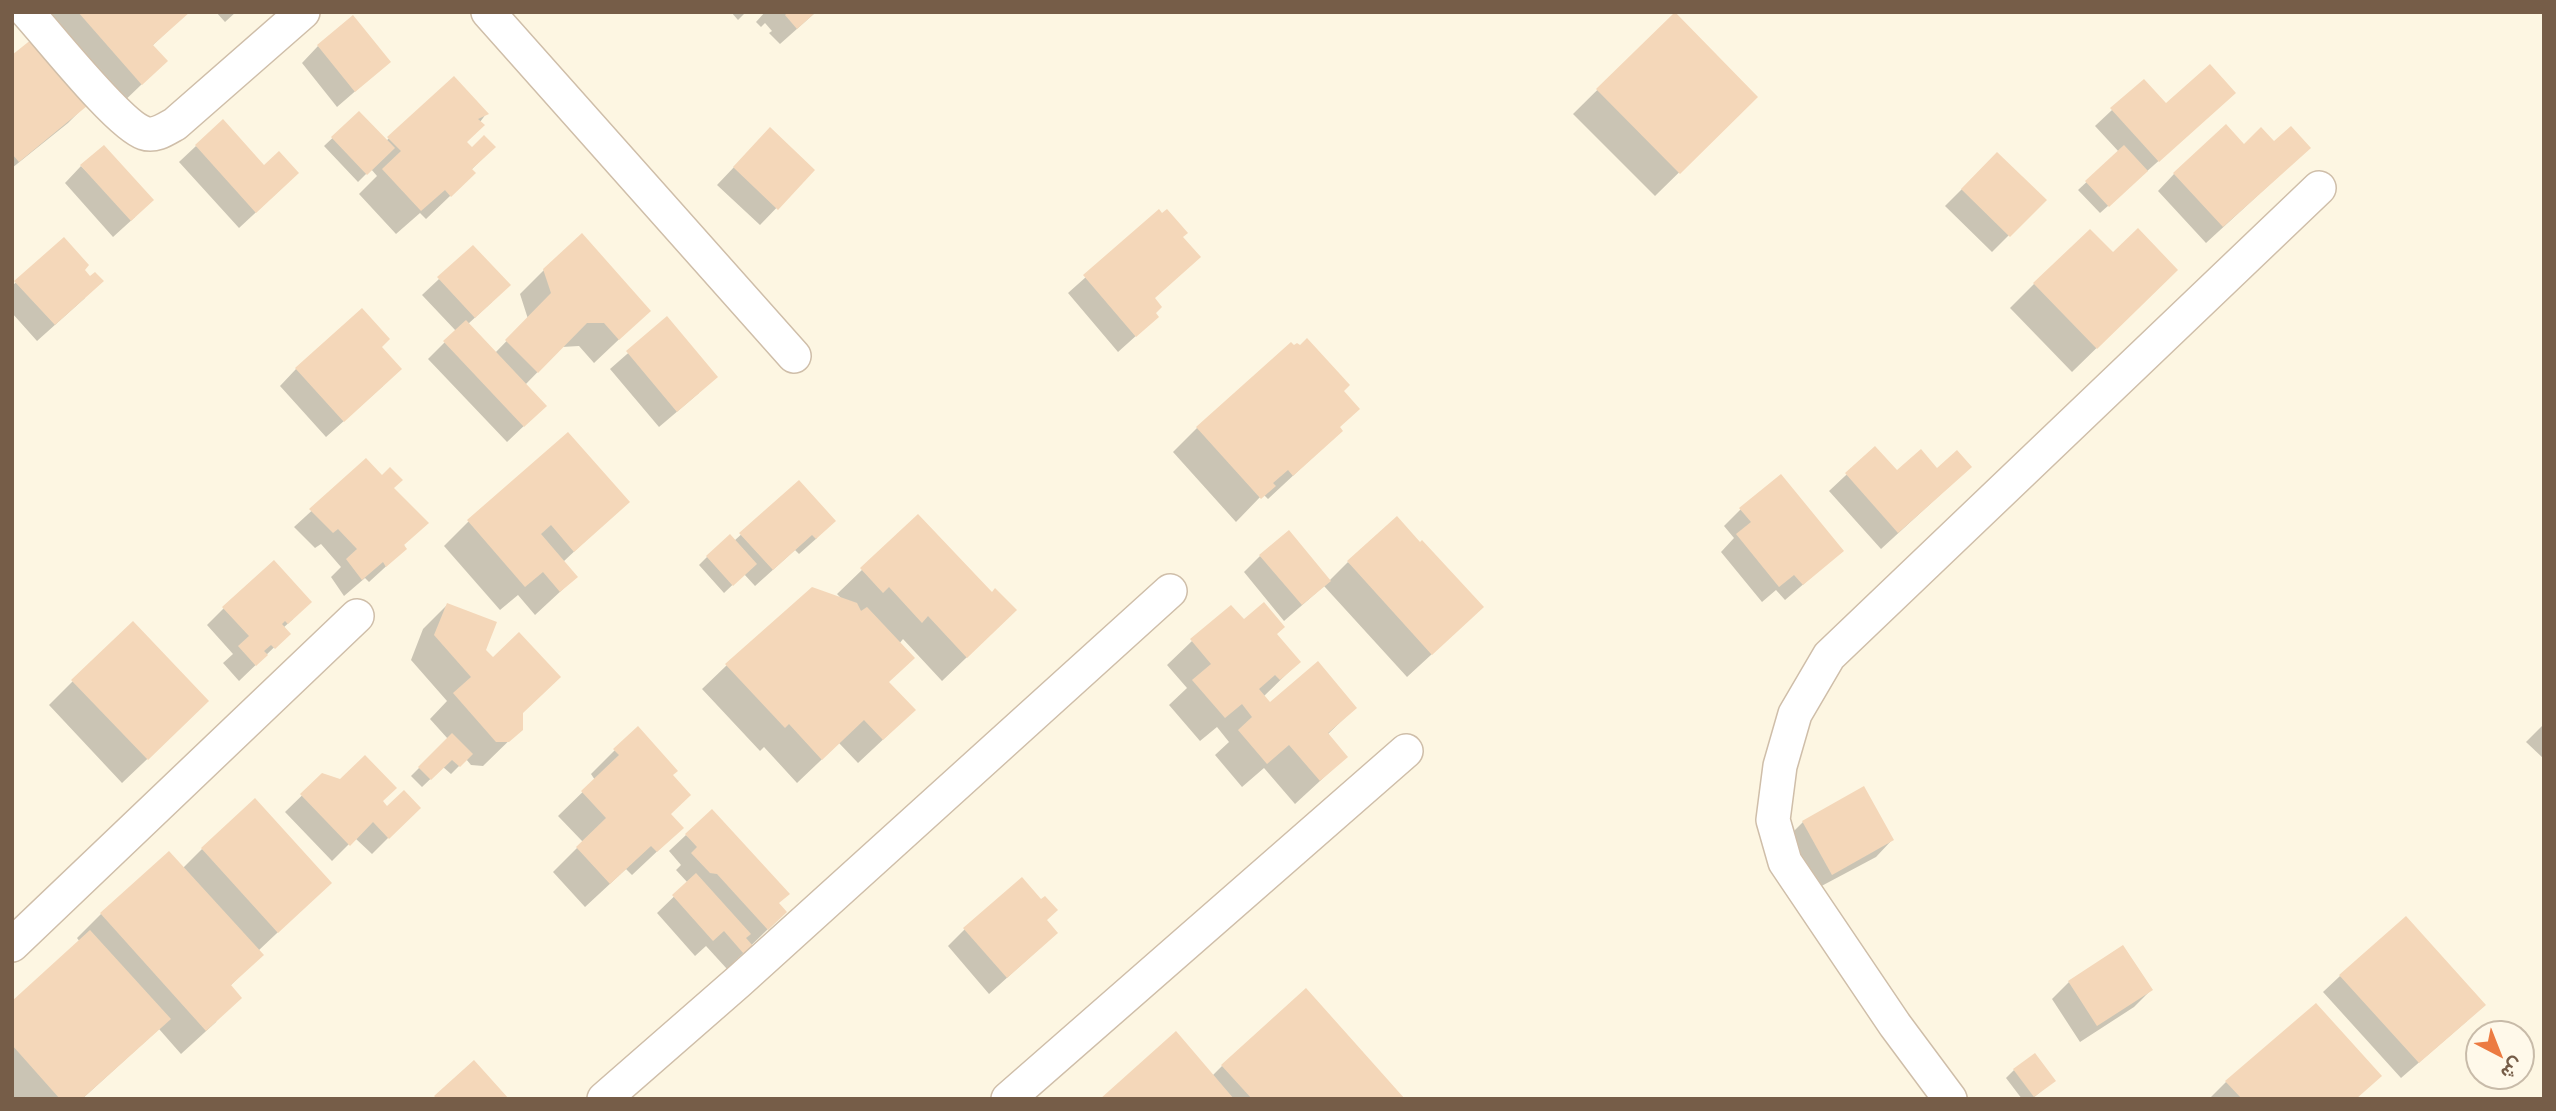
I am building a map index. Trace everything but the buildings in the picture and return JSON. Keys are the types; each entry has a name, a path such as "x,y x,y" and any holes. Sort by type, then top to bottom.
{"street":[{"path":"27,12 124,121 146,134 160,133 175,124 303,12"},
{"path":"488,12 794,355"},
{"path":"1950,1099 1895,1025 1785,862 1773,820 1780,766 1795,714 1829,656 2319,188"},
{"path":"604,1099 738,982 1170,591"},
{"path":"12,945 356,616"},
{"path":"1007,1099 1406,751"}]}
